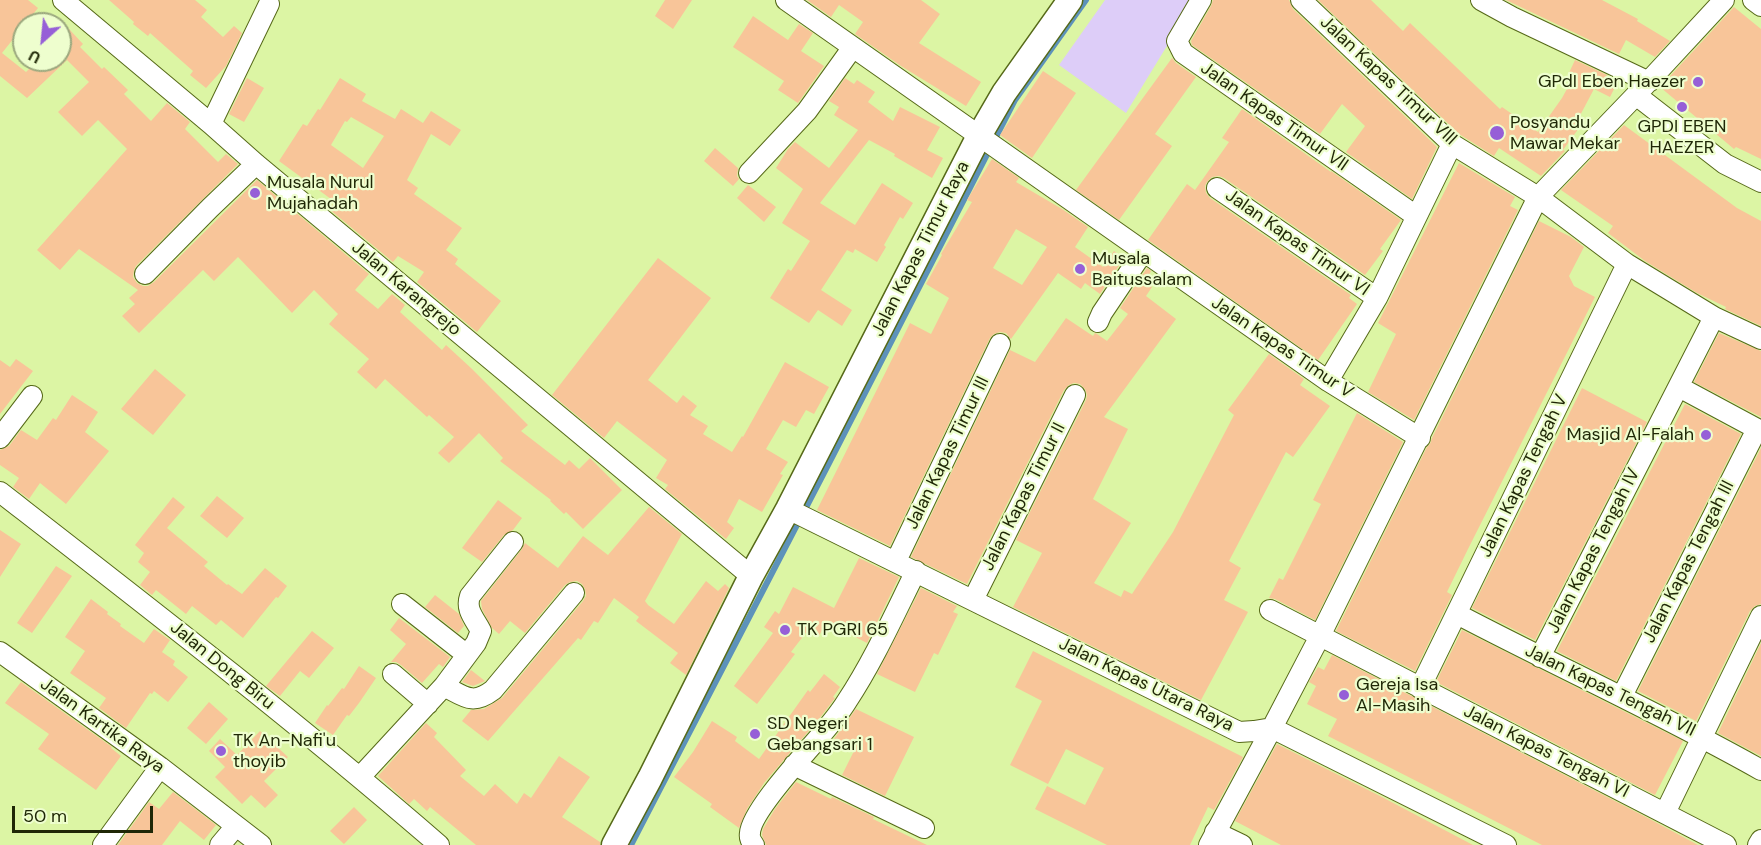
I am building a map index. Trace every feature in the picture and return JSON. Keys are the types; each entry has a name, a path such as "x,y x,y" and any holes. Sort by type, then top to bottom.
{"street":[{"name":"Jalan Karangrejo","path":"63,0 256,164 751,576"},
{"name":"Jalan Kapas Timur V","path":"786,0 1328,381 1420,438"},
{"name":"Jalan Kapas Timur Raya","path":"614,845 751,576 798,513 1004,93 1070,0"},
{"name":"Jalan Kapas Timur VII","path":"1201,0 1177,41 1183,53 1416,216"},
{"name":"Jalan Kapas Timur VIII","path":"1301,0 1452,144 1538,197 1627,264 1714,316 1761,339"},
{"path":"1481,0 1643,88 1725,164 1761,182"},
{"path":"1242,845 1212,838 1320,636 1538,197 1724,0"},
{"path":"1753,0 1761,6"},
{"path":"211,124 269,4"},
{"path":"749,173 807,111 854,47"},
{"path":"1328,381 1377,298 1452,144"},
{"path":"146,274 256,164"},
{"name":"Jalan Kapas Timur VI","path":"1217,188 1377,298"},
{"path":"1098,322 1143,252"},
{"name":"Jalan Kapas Tengah V","path":"1420,688 1627,264"},
{"name":"Jalan Kapas Tengah IV","path":"1540,657 1714,316"},
{"name":"Jalan Kapas Timur III","path":"896,561 1000,344"},
{"path":"1678,387 1759,430"},
{"name":"Jalan Kapas Timur II","path":"973,600 1075,395"},
{"path":"0,438 32,396"},
{"name":"Jalan Kapas Tengah III","path":"1622,696 1759,430"},
{"name":"Jalan Dong Biru","path":"0,492 205,651 360,777 439,845"},
{"name":"Jalan Kapas Utara Raya","path":"798,513 1239,732 1254,732 1272,728"},
{"path":"360,777 444,686 478,640 481,631 468,608 470,596 513,542"},
{"path":"754,845 749,834 752,825 794,765 846,702 868,667 916,571"},
{"path":"444,686 465,697 476,699 493,690 574,593"},
{"path":"402,604 467,655"},
{"name":"Jalan Kapas Tengah VI","path":"1270,610 1726,845"},
{"name":"Jalan Kapas Tengah VII","path":"1457,614 1701,736 1761,770"},
{"path":"1665,813 1761,616"},
{"name":"Jalan Kartika Raya","path":"0,652 160,767 261,845"},
{"path":"393,674 428,704"},
{"path":"1272,728 1506,845"},
{"path":"794,765 924,828"},
{"path":"103,845 160,767"},
{"path":"220,845 236,825"},
{"path":"1758,845 1761,840"}],"shaded area":[{"path":"1105,0 1195,0 1126,113 1059,65"}],"building":[{"path":"0,0 28,0 38,8 35,12 12,12 12,40 2,53 12,61 12,72 54,72 27,98 0,76"},
{"path":"109,0 195,0 207,10 201,17 223,37 234,26 242,33 226,66 206,88 190,75 193,71 150,33 148,36 133,24 134,22"},
{"path":"665,0 692,0 673,29 655,16"},
{"path":"807,0 921,0 940,14 919,43 981,82 966,106 901,66 855,34 863,22 839,5 831,17"},
{"path":"1213,0 1289,0 1293,9 1437,147 1412,199 1346,152 1365,126 1342,104 1320,134 1192,45 1191,41"},
{"path":"1318,0 1371,0 1403,31 1410,23 1500,109 1502,107 1538,132 1573,78 1568,75 1575,60 1607,75 1606,77 1617,83 1610,97 1594,89 1575,125 1579,128 1563,150 1565,151 1541,176 1499,148 1494,156 1459,134"},
{"path":"1506,0 1602,0 1638,19 1637,21 1670,41 1655,57 1626,40 1619,54"},
{"path":"1734,7 1761,29 1761,159 1736,147 1734,149 1660,87"},
{"path":"753,16 788,40 799,24 813,33 801,51 824,66 798,103 778,90 784,81 733,47"},
{"path":"72,32 83,44 80,47 128,90 124,94 151,121 167,103 190,122 185,129 218,162 226,154 238,164 136,266 133,277 137,283 148,286 154,282 257,180 369,274 355,290 378,309 392,294 405,305 400,312 442,350 446,345 528,425 521,431 565,465 569,460 579,469 590,458 622,490 583,529 566,512 564,514 551,500 500,461 503,458 479,433 449,463 438,453 454,437 429,415 427,417 385,379 376,389 357,372 369,359 329,324 338,314 314,290 292,313 238,257 214,281 203,270 139,333 122,316 135,304 129,298 138,290 79,249 60,270 37,250 127,149 98,120 82,136 58,112 89,82 72,65"},
{"path":"1172,58 1196,77 1155,134 1172,146 1119,220 1076,190"},
{"path":"1043,71 1076,93 1032,158 1000,135"},
{"path":"247,78 264,88 244,122 229,114"},
{"path":"340,78 366,94 362,101 395,119 401,109 423,123 431,111 461,130 450,146 431,134 407,180 418,188 414,194 462,228 446,250 458,259 455,264 501,301 477,332 417,282 424,272 398,256 393,262 329,209 335,202 279,161 303,124 307,126 318,109 320,110","holes":["351,117 384,136 363,168 331,145 345,121 347,122"]},
{"path":"845,78 854,84 857,80 875,92 868,102 893,121 900,107 940,127 927,150 943,158 932,178 869,140 820,203 855,225 882,183 913,203 903,219 900,217 877,262 855,249 853,253 847,250 821,290 852,310 842,326 818,310 809,323 770,298 788,269 791,271 810,241 782,223 803,189 776,168 795,142 829,168 858,130 834,115 839,107 829,101"},
{"path":"1242,109 1401,220 1380,249 1383,251 1365,275 1224,178 1212,177 1207,182 1206,193 1210,198 1351,295 1349,298 1357,304 1318,360 1148,240 1187,184 1195,190 1229,142 1222,138"},
{"path":"1624,125 1737,208 1761,221 1761,326 1725,309 1726,307 1697,293 1645,261 1608,233 1613,226 1561,190"},
{"path":"715,148 738,168 739,179 733,186 704,161"},
{"path":"992,159 1019,178 1016,182 1088,227 1075,247 1103,267 1114,251 1124,258 1100,294 1085,283 1081,289 1058,273 1011,339 1006,333 1000,332 990,338 890,546 817,510 910,323 931,334 949,298 926,284 972,202 967,200","holes":["1016,229 1047,247 1022,285 993,268"]},
{"path":"1459,163 1515,197 1510,206 1518,210 1414,420 1368,392 1396,334 1378,323"},
{"path":"748,185 776,207 764,222 737,198"},
{"path":"1539,221 1571,237 1584,247 1569,276 1574,286 1595,297 1447,592 1452,595 1415,671 1336,631"},
{"path":"658,258 711,298 648,380 677,403 683,395 697,406 690,415 708,426 703,434 732,452 743,437 785,362 829,387 814,414 806,410 796,427 783,420 766,449 788,462 780,474 783,475 762,512 739,499 727,522 734,528 726,539 665,489 668,485 656,478 667,460 617,421 604,438 552,395"},
{"path":"1147,268 1151,271 1145,282 1152,287 1146,296 1176,319 1104,417 1128,429 1093,499 1131,523 1094,583 1121,597 1124,590 1132,594 1173,532 1234,415 1228,410 1269,354 1304,379 1300,385 1330,406 1293,457 1286,452 1229,561 1241,568 1224,600 1248,612 1201,700 1013,607 1042,553 1016,540 1086,400 1085,389 1080,384 1074,383 1064,390 967,584 911,557 1010,350 1035,362 1066,318 1093,336 1095,333 1107,341 1128,314 1120,308"},
{"path":"1719,333 1761,351 1761,417 1694,382"},
{"path":"16,359 33,371 0,414 0,360 10,367"},
{"path":"155,369 186,395 153,435 121,409"},
{"path":"1582,388 1647,422 1535,640 1472,608"},
{"path":"72,395 98,412 85,432 109,451 66,504 40,483 29,499 13,487 19,478 0,465 0,450 9,446 21,430 37,440 53,418 56,420"},
{"path":"1685,404 1741,434 1616,681 1557,651"},
{"path":"1357,413 1403,442 1315,620 1269,598 1279,578 1283,580 1321,504 1313,500"},
{"path":"1761,448 1761,604 1750,611 1696,721 1638,691"},
{"path":"217,496 244,518 227,538 200,516"},
{"path":"173,497 185,507 167,528 208,562 204,566 227,585 242,594 265,568 287,586 243,638 221,620 216,625 192,606 186,614 156,590 152,595 140,585 150,572 138,562 144,553 135,545"},
{"path":"498,500 522,518 513,530 504,535 482,562 462,548"},
{"path":"649,507 682,534 645,601 648,605 674,624 706,581 718,591 725,584 729,588 686,675 670,663 678,653 636,621 639,617 614,598 598,623 594,621 581,640 578,638 488,741 462,721 471,710 484,709 502,698 586,596 582,584 577,581 570,582 525,633 510,621 499,634 492,628 482,609 481,601 525,543 558,568 583,536 608,555"},
{"path":"0,530 21,544 0,577"},
{"path":"859,558 899,577 867,643 826,622 819,636 808,630 791,652 795,654 757,704 734,686 773,633 764,627 775,611 779,614 793,587 834,608"},
{"path":"56,566 72,576 32,633 17,623"},
{"path":"921,588 957,606 953,612 958,614 938,655 934,653 915,692 877,674"},
{"path":"435,595 459,614 464,626 458,633 425,607"},
{"path":"91,599 121,624 120,626 144,643 154,629 170,640 162,652 175,661 173,665 188,677 168,702 154,691 150,693 126,728 99,708 106,698 70,673 85,651 65,637"},
{"path":"399,618 450,657 443,667 439,664 422,683 401,665 391,662 406,644 390,630"},
{"path":"1462,630 1683,741 1655,795 1436,682"},
{"path":"312,631 334,648 309,678 300,671 280,696 266,686"},
{"path":"1761,643 1761,756 1718,733"},
{"path":"1033,651 1243,757 1214,810 1208,807 1190,845 1107,845 1035,809 1047,786 1085,805 1104,768 1066,749 1048,784 1010,765 1042,701 1015,687"},
{"path":"1332,655 1698,845 1542,845 1328,736 1337,719 1307,704 1316,686 1309,682 1318,667 1324,670"},
{"path":"359,666 376,678 333,735 315,723 327,705 342,688 344,689"},
{"path":"471,670 485,681 473,686 462,682"},
{"path":"824,674 840,687 833,697 835,698 764,783 747,809 739,828 710,807 712,804 674,777 712,721 737,737 735,741 759,759 808,690 810,692"},
{"path":"21,682 112,747 121,756 96,790 38,749 49,734 5,703"},
{"path":"209,702 228,719 206,744 187,728"},
{"path":"856,709 914,737 885,796 842,775 855,749 834,739"},
{"path":"426,723 437,733 434,737 466,770 460,776 484,796 495,784 517,804 524,793 531,798 559,756 590,777 562,817 600,842 600,845 476,845 430,807 427,811 414,799 409,804 378,776"},
{"path":"260,731 288,757 264,781 278,795 265,808 251,795 242,804 215,777 225,767 209,751 220,739 237,755"},
{"path":"1277,744 1473,845 1281,845 1235,821"},
{"path":"796,782 874,817 873,819 927,845 766,845 762,835 763,829"},
{"path":"173,792 216,825 204,840 180,821 162,845 118,845 149,802 159,809"},
{"path":"354,807 367,820 344,844 330,831"}],"waterway":[{"path":"631,845 1015,100 1086,0"}],"place":[{"name":"GPdI Eben Haezer","path":"1698,82"},
{"name":"GPDI EBEN HAEZER","path":"1682,107"},
{"name":"Posyandu Mawar Mekar","path":"1497,133"},
{"name":"Musala Nurul Mujahadah","path":"255,193"},
{"name":"Musala Baitussalam","path":"1080,269"},
{"name":"Masjid Al-Falah","path":"1706,435"},
{"name":"TK PGRI 65","path":"785,630"},
{"name":"Gereja Isa Al-Masih","path":"1344,695"},
{"name":"SD Negeri Gebangsari 1","path":"755,734"},
{"name":"TK An-Nafi'u thoyib","path":"221,751"}]}
